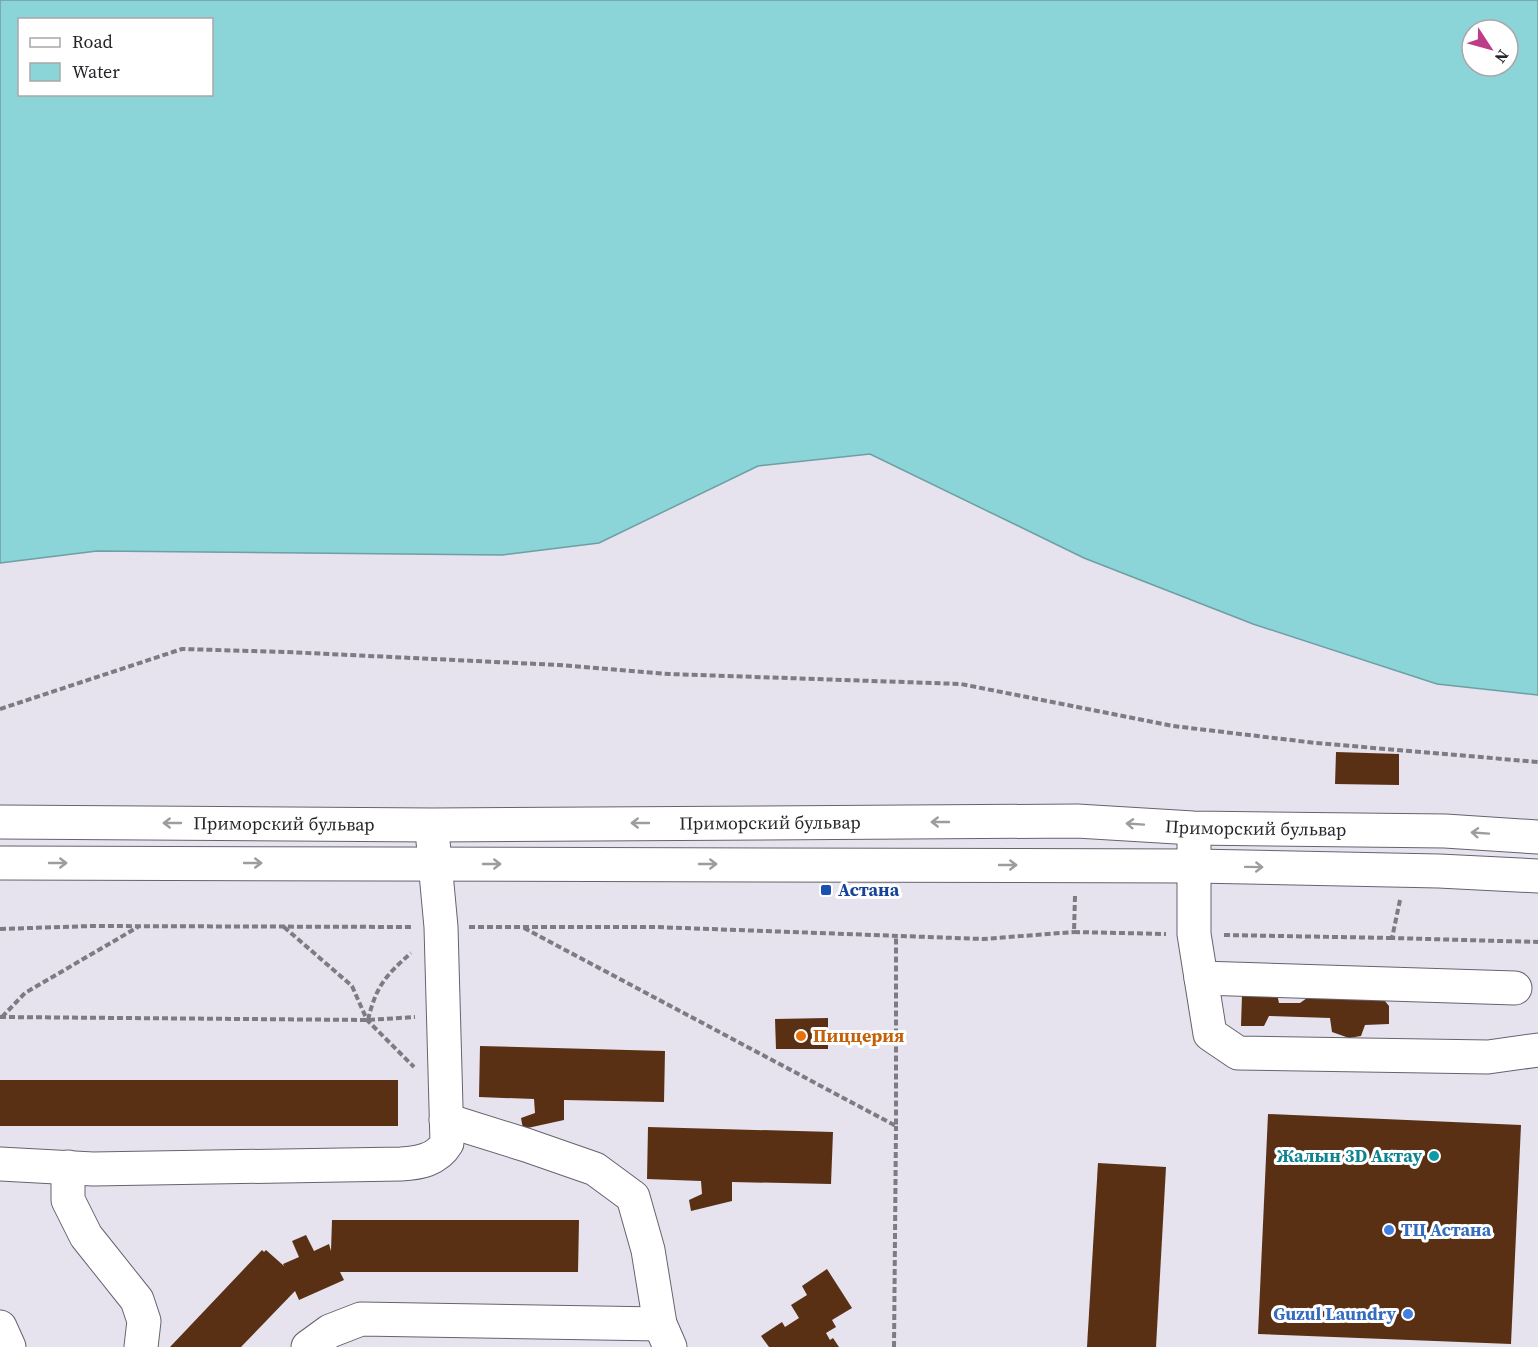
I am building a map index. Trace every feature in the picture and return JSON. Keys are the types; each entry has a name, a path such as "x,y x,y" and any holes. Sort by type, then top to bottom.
{"street":[{"name":"Приморский бульвар","path":"0,822 433,825 1077,821 1193,828 1444,831 1538,837"},
{"path":"0,1164 93,1169 418,1163 442,1151 447,1143 441,927 434,864 433,825"},
{"path":"1193,828 1194,934 1210,1034 1238,1053 1488,1057 1538,1050"},
{"path":"0,863 1195,866 1538,876"},
{"path":"1201,978 1515,988"},
{"path":"308,1347 330,1331 361,1319 665,1335 648,1250 633,1197 595,1169 526,1145 446,1109"},
{"path":"68,1167 68,1200 86,1236 137,1300 144,1321 141,1347"},
{"path":"0,1327 9,1347"}],"path":[{"path":"0,709 182,650 287,652 559,665 669,674 961,684 1173,726 1316,743 1538,762"},
{"path":"1406,871 1392,938 1538,942"},
{"path":"1,1017 25,993 139,926"},
{"path":"0,929 139,926 655,927 983,939 1074,932"},
{"path":"283,927 352,986 368,1020 446,1109"},
{"path":"368,1020 372,999 387,974 441,927"},
{"path":"522,927 896,1126"},
{"path":"894,1347 896,936"},
{"path":"1,1017 368,1020 443,1014"}],"water":[{"path":"0,0 1538,0 1538,695 1437,684 1253,624 1084,558 870,454 758,466 599,543 502,555 97,551 0,563"}],"building":[{"path":"1336,752 1399,754 1399,785 1335,784"},
{"path":"1277,994 1279,1003 1300,1003 1307,998 1380,995 1389,1006 1389,1024 1365,1025 1361,1036 1349,1038 1332,1032 1330,1018 1269,1016 1264,1026 1241,1026 1242,995"},
{"path":"828,1018 828,1049 776,1049 775,1019"},
{"path":"480,1046 665,1051 664,1102 564,1100 564,1120 523,1129 521,1118 535,1113 534,1099 479,1097"},
{"path":"0,1080 398,1080 398,1126 0,1126"},
{"name":"ТЦ Астана","path":"1268,1114 1521,1125 1511,1344 1258,1334"},
{"path":"648,1127 833,1132 831,1184 732,1182 732,1201 691,1211 689,1200 702,1194 701,1181 647,1179"},
{"path":"1098,1163 1166,1167 1156,1347 1087,1347"},
{"path":"332,1220 579,1220 578,1272 340,1272 344,1280 299,1300 295,1291 241,1347 170,1347 262,1250 264,1252 266,1250 284,1266 283,1264 299,1257 292,1241 306,1235 314,1251 329,1244 331,1251"},
{"path":"827,1269 852,1308 832,1320 836,1327 826,1333 830,1340 833,1338 839,1347 769,1347 761,1336 782,1322 785,1327 799,1318 791,1305 807,1295 802,1286"}],"place":[{"name":"Астана","path":"826,890"},
{"name":"Пиццерия","path":"801,1036"},
{"name":"Жалын 3D Актау","path":"1434,1156"},
{"name":"ТЦ Астана","path":"1389,1230"},
{"name":"Guzul Laundry","path":"1408,1314"}]}
